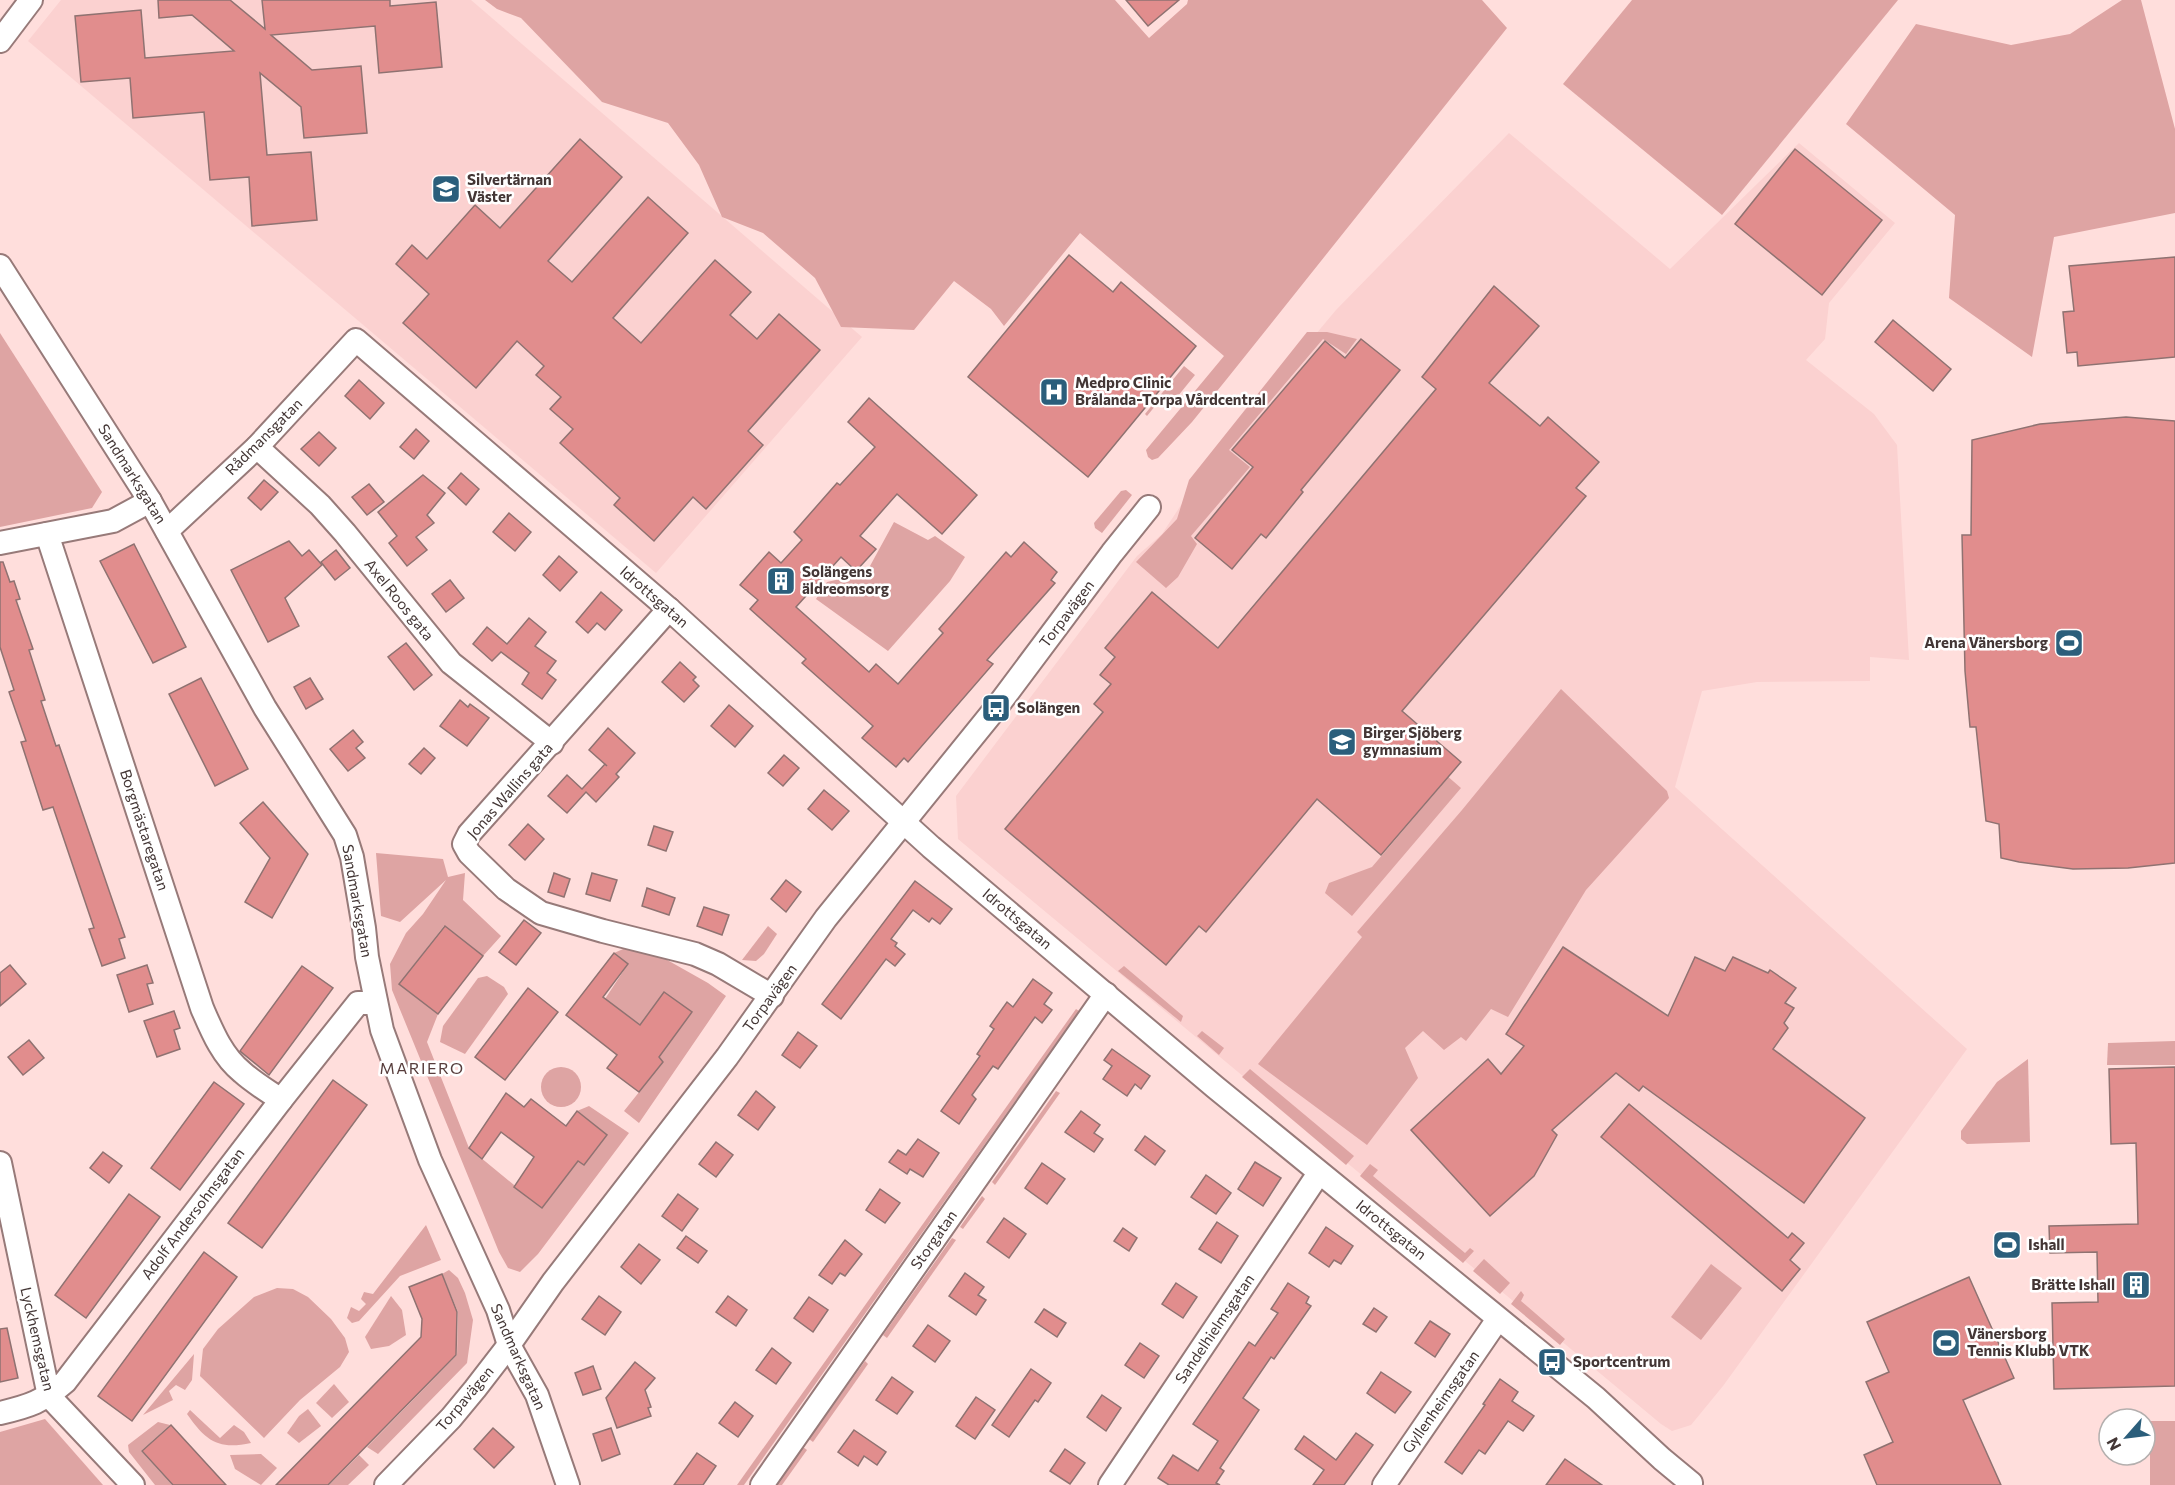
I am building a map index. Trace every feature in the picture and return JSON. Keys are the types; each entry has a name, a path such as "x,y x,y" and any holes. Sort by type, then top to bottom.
{"street":[{"path":"0,41 31,0"},
{"name":"Sandmarksgatan","path":"0,266 150,501 265,708 345,835 353,867 382,1030 430,1160 498,1310 509,1345 537,1395 568,1485"},
{"name":"Rådmansgatan","path":"167,531 257,447 356,340"},
{"name":"Idrottsgatan","path":"356,340 669,609 903,824 1319,1173 1596,1398 1690,1484"},
{"name":"Axel Roos gata","path":"257,447 320,505 345,532 451,663 552,742"},
{"path":"0,543 113,520 150,501"},
{"name":"Torpavägen","path":"386,1485 451,1418 509,1345 553,1282 687,1110 826,918 996,708 1149,507"},
{"name":"Borgmästaregatan","path":"47,534 202,1008 215,1038 240,1072 280,1100"},
{"name":"Jonas Wallins gata","path":"669,609 469,834 464,844 469,853 506,889 541,913 695,954 718,964 771,996"},
{"name":"Storgatan","path":"762,1485 1106,994"},
{"name":"Adolf Andersohnsgatan","path":"0,1413 29,1406 49,1396 65,1382 280,1100 358,1003 376,1003"},
{"name":"Lyckhemsgatan","path":"0,1163 49,1396 133,1485"},
{"name":"Sandelhielmsgatan","path":"1110,1485 1319,1173"},
{"name":"Gyllenheimsgatan","path":"1383,1485 1498,1319"}],"shaded area":[{"name":"Silvertärnan Väster","path":"61,0 471,0 862,337 656,573 28,41"},
{"path":"485,0 1115,0 1149,38 1187,4 1188,0 1482,0 1507,28 1192,422 1158,458 1152,460 1148,457 1146,450 1224,356 1080,233 1004,326 991,309 954,281 914,330 841,327 815,278 763,233 722,217 699,165 668,123 602,102 521,18 497,9"},
{"path":"1632,0 1898,0 1722,215 1563,84"},
{"path":"2122,0 2141,0 2175,129 2175,213 2054,237 2032,357 1949,298 1955,215 1846,124 1916,24 2011,45 2070,34"},
{"name":"Birger Sjöberg gymnasium","path":"1509,133 1670,269 1799,143 1895,223 1829,303 1825,339 1806,360 1874,414 1897,445 1909,660 1870,657 1870,681 1757,682 1702,691 1675,787 1967,1049 1723,1386 1691,1425 1672,1431 958,839 956,796 1137,556 1162,534 1210,461 1336,310"},
{"path":"1307,332 1327,332 1357,339 1346,354 1323,339 1229,450 1250,467 1191,536 1197,544 1178,577 1166,588 1136,562 1177,519 1189,480"},
{"path":"0,333 102,492 92,508 0,527"},
{"path":"1184,366 1195,375 1169,407 1160,400 1147,416 1145,414"},
{"path":"1126,490 1132,495 1102,533 1095,528 1094,523 1121,491"},
{"path":"894,522 928,540 935,536 965,557 950,581 888,651 816,599 827,582 849,577 864,577"},
{"path":"1561,689 1667,791 1669,798 1586,890 1508,1017 1491,1009 1466,1041 1461,1037 1444,1050 1423,1031 1405,1048 1418,1078 1367,1145 1258,1064 1362,937 1357,932 1462,810"},
{"path":"1430,761 1461,788 1352,916 1325,893 1329,883 1372,867 1441,786"},
{"path":"376,853 443,859 448,877 465,873 463,900 501,936 483,956 444,926 399,984 438,1014 427,1042 469,1148 542,1208 578,1161 584,1165 607,1135 577,1111 589,1106 629,1133 538,1254 520,1272 508,1268 499,1252 392,990 390,964 406,933 423,914 446,880 400,922 381,916"},
{"path":"768,926 777,934 764,954 756,961 742,960"},
{"path":"637,943 708,983 726,996 639,1123 624,1111 663,1062 659,1057 692,1012 664,992 640,1025 605,999 628,964 614,953"},
{"path":"1124,966 1183,1016 1181,1022 1118,971"},
{"path":"487,976 504,987 508,994 465,1054 440,1042 443,1026 478,978"},
{"path":"1076,1009 1079,1011 744,1485 737,1485"},
{"path":"1202,1031 1224,1048 1219,1055 1197,1036"},
{"path":"2175,1041 2175,1065 2107,1065 2108,1043"},
{"path":"2028,1059 2030,1142 1967,1144 1961,1139 1961,1131 1997,1082"},
{"path":"561,1067 575,1073 581,1087 575,1101 561,1107 547,1101 541,1087 547,1073"},
{"path":"1250,1069 1354,1156 1346,1165 1242,1077"},
{"path":"1056,1091 1060,1093 995,1185 992,1182"},
{"path":"1370,1164 1378,1170 1373,1176 1465,1253 1470,1248 1474,1251 1463,1263 1360,1176"},
{"path":"982,1196 985,1199 963,1229 960,1227"},
{"path":"426,1225 441,1260 400,1276 359,1321 352,1323 347,1318 351,1307 359,1311 366,1304 361,1299 364,1292 373,1294"},
{"path":"952,1238 956,1240 887,1338 883,1335"},
{"path":"1484,1259 1510,1283 1500,1294 1473,1271"},
{"path":"1711,1264 1742,1288 1701,1340 1671,1317"},
{"path":"449,1270 458,1278 473,1320 467,1363 378,1454 367,1447 457,1355 458,1312 442,1274"},
{"path":"277,1288 293,1289 308,1297 331,1319 345,1338 349,1352 340,1367 300,1400 264,1438 200,1376 203,1349 218,1329 254,1297"},
{"path":"1521,1291 1524,1295 1521,1301 1565,1339 1560,1345 1511,1304"},
{"path":"391,1296 402,1310 406,1335 389,1346 371,1349 365,1337"},
{"path":"194,1354 192,1380 185,1390 176,1385 169,1391 173,1400 143,1415"},
{"path":"865,1361 868,1364 813,1442 809,1439"},
{"path":"334,1384 349,1402 332,1418 316,1403"},
{"path":"308,1409 321,1426 299,1443 287,1433 299,1416"},
{"path":"190,1410 220,1438 234,1425 244,1432 251,1443 230,1445 214,1441 200,1431 187,1414"},
{"path":"45,1419 103,1485 0,1485 0,1432"},
{"path":"2157,1421 2175,1421 2175,1485 2150,1485 2150,1467 2157,1467"},
{"path":"158,1422 170,1425 141,1451 172,1485 155,1485 129,1452 128,1445"},
{"path":"803,1447 807,1450 782,1485 777,1485"},
{"path":"261,1454 277,1468 261,1485 235,1469 230,1455"},
{"path":"359,1455 369,1465 348,1485 329,1485"}],"building":[{"path":"158,0 230,0 265,29 262,0 390,0 390,6 436,2 442,67 379,73 375,26 271,35 312,70 361,66 367,133 304,138 301,107 260,73 267,155 311,152 317,220 252,226 249,177 210,180 204,112 133,118 130,78 81,82 75,16 141,10 145,58 234,51 192,15 159,18"},
{"path":"1126,0 1179,0 1148,26"},
{"path":"580,139 622,177 548,261 572,282 648,197 688,233 613,318 641,343 715,260 751,292 730,315 757,339 779,314 820,350 748,431 763,445 706,509 693,497 654,541 614,505 620,498 560,443 573,429 550,409 561,397 536,375 544,366 517,341 476,388 403,323 429,294 396,264 412,245 427,259 475,205 500,228"},
{"path":"1795,149 1882,220 1822,295 1735,224"},
{"path":"1069,255 1113,292 1121,282 1196,346 1088,477 968,377"},
{"path":"2175,257 2175,357 2078,366 2077,352 2067,353 2063,312 2074,311 2069,266"},
{"path":"1494,286 1539,326 1489,383 1540,426 1548,417 1599,462 1576,488 1586,496 1402,711 1461,762 1381,855 1317,799 1206,932 1199,926 1166,965 1005,829 1103,712 1094,704 1111,684 1100,675 1115,657 1105,648 1152,592 1218,648 1436,389 1422,377"},
{"path":"1893,320 1951,369 1933,391 1875,342"},
{"path":"1361,339 1400,370 1301,490 1303,492 1266,538 1261,534 1232,569 1195,538 1253,467 1232,450 1325,341 1345,358"},
{"path":"359,380 384,403 370,419 345,396"},
{"name":"Solängens äldreomsorg","path":"869,398 977,495 942,534 897,494 860,536 876,549 856,571 841,557 796,607 869,672 876,664 898,684 943,633 939,629 1006,552 1011,557 1024,542 1057,572 1051,580 1055,583 987,660 993,664 908,762 904,758 896,767 862,738 873,726 802,663 806,659 750,609 758,600 740,585 769,552 781,563 802,540 794,532 837,483 840,485 875,447 848,422"},
{"name":"Arena Vänersborg","path":"2126,417 2175,421 2175,863 2128,868 2073,869 2001,858 1999,824 1986,821 1976,727 1970,727 1965,671 1962,535 1971,535 1972,440 2040,424"},
{"path":"416,429 429,441 414,459 400,447"},
{"path":"319,432 336,448 319,466 301,449"},
{"path":"461,473 479,489 466,505 448,488"},
{"path":"423,475 445,493 427,515 434,523 416,537 427,550 407,566 389,543 397,536 378,512"},
{"path":"264,480 278,492 261,510 248,498"},
{"path":"369,484 384,502 367,515 352,497"},
{"path":"509,513 531,532 515,551 493,532"},
{"path":"289,541 302,556 309,550 322,565 285,598 299,626 268,642 231,570"},
{"path":"134,544 186,647 153,663 100,561"},
{"path":"336,550 350,568 335,580 321,562"},
{"path":"559,556 577,572 560,591 543,575"},
{"path":"0,562 3,562 10,582 14,581 20,599 16,600 33,649 29,650 45,700 41,701 56,746 59,745 125,937 119,939 125,958 102,966 89,929 94,928 53,807 43,810 21,742 26,741 9,692 14,690 0,647"},
{"path":"450,580 464,598 446,612 432,594"},
{"path":"601,592 622,610 605,630 597,623 588,633 576,622"},
{"path":"529,618 546,632 535,646 556,661 547,673 556,680 542,699 522,684 529,673 501,652 492,661 473,644 487,627 507,644"},
{"path":"406,643 432,675 414,690 388,657"},
{"path":"680,662 696,677 693,680 699,686 684,702 662,682"},
{"path":"201,678 248,769 215,786 169,694"},
{"path":"310,678 323,699 306,709 294,687"},
{"path":"460,700 468,707 470,704 489,718 467,746 440,726"},
{"path":"729,705 753,726 735,747 711,726"},
{"path":"608,728 635,753 616,774 619,777 596,802 586,792 567,813 548,796 567,775 582,789 605,764 589,750"},
{"path":"353,730 363,742 356,748 365,758 348,771 330,749"},
{"path":"424,748 435,758 421,774 409,764"},
{"path":"784,755 799,768 783,786 768,773"},
{"path":"824,790 849,811 832,830 808,809"},
{"path":"263,802 308,854 272,918 245,902 270,858 240,823"},
{"path":"528,824 544,839 525,860 509,845"},
{"path":"654,826 673,832 666,851 648,845"},
{"path":"554,873 570,879 564,897 548,892"},
{"path":"592,873 617,880 610,901 586,894"},
{"path":"786,880 801,892 786,912 771,899"},
{"path":"915,881 952,909 940,924 932,918 929,922 913,910 891,939 897,943 895,946 905,954 895,966 886,959 841,1019 822,1004"},
{"path":"647,888 675,898 669,915 642,906"},
{"path":"704,907 729,915 722,935 697,926"},
{"path":"524,920 541,933 516,965 499,952"},
{"path":"445,926 483,956 438,1014 399,984"},
{"path":"1563,947 1668,1016 1695,957 1725,971 1733,957 1768,973 1770,970 1796,988 1785,1003 1794,1008 1784,1023 1788,1028 1773,1049 1865,1118 1804,1203 1643,1086 1639,1091 1616,1073 1552,1130 1557,1135 1534,1176 1490,1216 1411,1130 1488,1059 1501,1074 1524,1046 1506,1034"},
{"path":"614,953 628,964 603,997 640,1025 664,992 692,1012 659,1057 663,1062 639,1092 607,1068 617,1055 566,1015"},
{"path":"10,965 26,984 0,1006 0,973"},
{"path":"147,965 153,983 147,984 153,1004 129,1012 117,975"},
{"path":"302,966 333,988 269,1075 240,1051"},
{"path":"1033,979 1052,993 1044,1004 1052,1010 1042,1023 1035,1017 998,1069 993,1066 972,1095 976,1099 959,1124 941,1111 980,1056 977,1054 994,1029 990,1026 1007,1002 1013,1007"},
{"path":"528,988 558,1012 505,1080 475,1057"},
{"path":"174,1011 180,1028 174,1030 180,1049 157,1057 144,1021"},
{"path":"798,1032 817,1046 800,1068 782,1055"},
{"path":"29,1040 44,1058 23,1075 8,1057"},
{"path":"1112,1049 1150,1076 1141,1089 1135,1084 1127,1096 1103,1079 1112,1066 1104,1060"},
{"name":"Brätte Ishall","path":"2175,1067 2175,1386 2054,1389 2052,1303 2098,1302 2097,1252 2050,1253 2049,1226 2138,1224 2136,1143 2111,1144 2109,1069"},
{"path":"333,1080 367,1105 262,1248 228,1223"},
{"path":"214,1082 244,1104 180,1190 151,1168"},
{"path":"756,1091 775,1107 758,1130 738,1115"},
{"path":"506,1093 524,1107 531,1099 566,1126 577,1111 607,1135 584,1165 578,1161 542,1208 514,1187 534,1157 501,1132 482,1159 469,1148"},
{"path":"1629,1104 1788,1238 1792,1233 1804,1243 1790,1260 1800,1269 1782,1291 1601,1137"},
{"path":"1081,1111 1100,1125 1094,1133 1103,1139 1094,1152 1065,1132"},
{"path":"1145,1136 1165,1151 1155,1165 1135,1150"},
{"path":"918,1139 939,1153 923,1177 910,1169 907,1174 889,1162 898,1150 906,1155"},
{"path":"716,1142 733,1155 716,1177 699,1164"},
{"path":"103,1152 122,1166 109,1183 90,1168"},
{"path":"1255,1162 1281,1178 1263,1206 1238,1189"},
{"path":"1042,1163 1065,1179 1047,1204 1025,1188"},
{"path":"1206,1175 1231,1193 1216,1214 1191,1197"},
{"path":"880,1189 900,1203 885,1223 866,1210"},
{"path":"129,1194 160,1217 86,1318 55,1295"},
{"path":"678,1194 698,1209 682,1231 662,1216"},
{"path":"1004,1218 1026,1234 1009,1258 987,1242"},
{"path":"1217,1222 1238,1236 1221,1263 1199,1249"},
{"path":"1326,1227 1353,1246 1341,1264 1334,1260 1329,1267 1309,1253"},
{"path":"1123,1228 1137,1238 1129,1251 1114,1241"},
{"path":"686,1236 707,1251 698,1263 677,1248"},
{"path":"845,1240 862,1254 845,1276 840,1273 832,1284 819,1275"},
{"path":"639,1244 660,1260 641,1284 621,1267"},
{"path":"204,1252 237,1277 132,1421 98,1396"},
{"path":"965,1273 984,1287 978,1295 986,1300 976,1315 949,1296"},
{"path":"442,1274 457,1312 456,1355 328,1485 276,1485 421,1337 422,1319 409,1287"},
{"path":"1969,1277 2014,1378 1963,1400 2001,1485 1877,1485 1864,1455 1893,1442 1866,1382 1889,1372 1867,1322"},
{"path":"1176,1283 1197,1297 1183,1318 1162,1304"},
{"path":"1288,1283 1309,1297 1306,1303 1311,1306 1274,1359 1271,1357 1243,1398 1259,1410 1220,1468 1224,1471 1216,1483 1220,1485 1169,1485 1158,1478 1173,1455 1198,1471 1218,1441 1193,1424 1249,1342 1255,1346 1278,1313 1271,1309"},
{"path":"599,1296 621,1312 605,1335 582,1319"},
{"path":"728,1296 747,1310 736,1326 716,1312"},
{"path":"809,1297 828,1310 813,1332 794,1318"},
{"path":"1374,1308 1387,1317 1376,1332 1363,1324"},
{"path":"1044,1309 1066,1323 1057,1337 1035,1322"},
{"path":"1430,1321 1450,1334 1435,1357 1415,1343"},
{"path":"928,1325 950,1341 935,1362 913,1346"},
{"path":"7,1328 18,1378 0,1382 0,1329"},
{"path":"1140,1343 1159,1356 1144,1378 1125,1365"},
{"path":"772,1348 791,1363 776,1384 756,1370"},
{"path":"635,1362 655,1378 645,1390 651,1407 648,1408 651,1416 617,1428 606,1398"},
{"path":"593,1366 601,1389 583,1395 575,1373"},
{"path":"1031,1369 1051,1383 1038,1402 1035,1400 1009,1437 992,1425"},
{"path":"1381,1372 1411,1392 1395,1413 1367,1393"},
{"path":"892,1377 913,1392 897,1414 876,1400"},
{"path":"1500,1379 1518,1392 1512,1401 1534,1416 1523,1431 1508,1421 1485,1454 1479,1450 1462,1474 1445,1462 1485,1405 1483,1404"},
{"path":"1102,1395 1121,1408 1106,1431 1087,1417"},
{"path":"976,1397 995,1410 975,1439 956,1426"},
{"path":"735,1402 753,1416 738,1437 719,1423"},
{"path":"171,1425 226,1485 173,1485 142,1451"},
{"path":"493,1428 514,1447 494,1468 474,1449"},
{"path":"611,1428 620,1454 602,1461 593,1434"},
{"path":"854,1430 886,1452 877,1465 864,1456 858,1466 838,1452"},
{"path":"1356,1433 1373,1445 1344,1485 1313,1485 1324,1470 1295,1449 1304,1436 1336,1460"},
{"path":"1065,1449 1085,1463 1070,1484 1050,1471"},
{"path":"697,1453 716,1466 703,1485 674,1485"},
{"path":"1565,1459 1602,1485 1546,1485"}],"place":[{"name":"Silvertärnan Väster","path":"446,189"},
{"name":"Medpro Clinic Brålanda-Torpa Vårdcentral","path":"1054,392"},
{"name":"Solängens äldreomsorg","path":"781,581"},
{"name":"Arena Vänersborg","path":"2069,643"},
{"name":"Solängen","path":"996,708"},
{"name":"Birger Sjöberg gymnasium","path":"1342,742"},
{"name":"Ishall","path":"2007,1245"},
{"name":"Brätte Ishall","path":"2136,1285"},
{"name":"Vänersborg Tennis Klubb VTK","path":"1946,1343"},
{"name":"Sportcentrum","path":"1552,1362"}],"district":[{"name":"MARIERO","path":"422,1068"}]}
